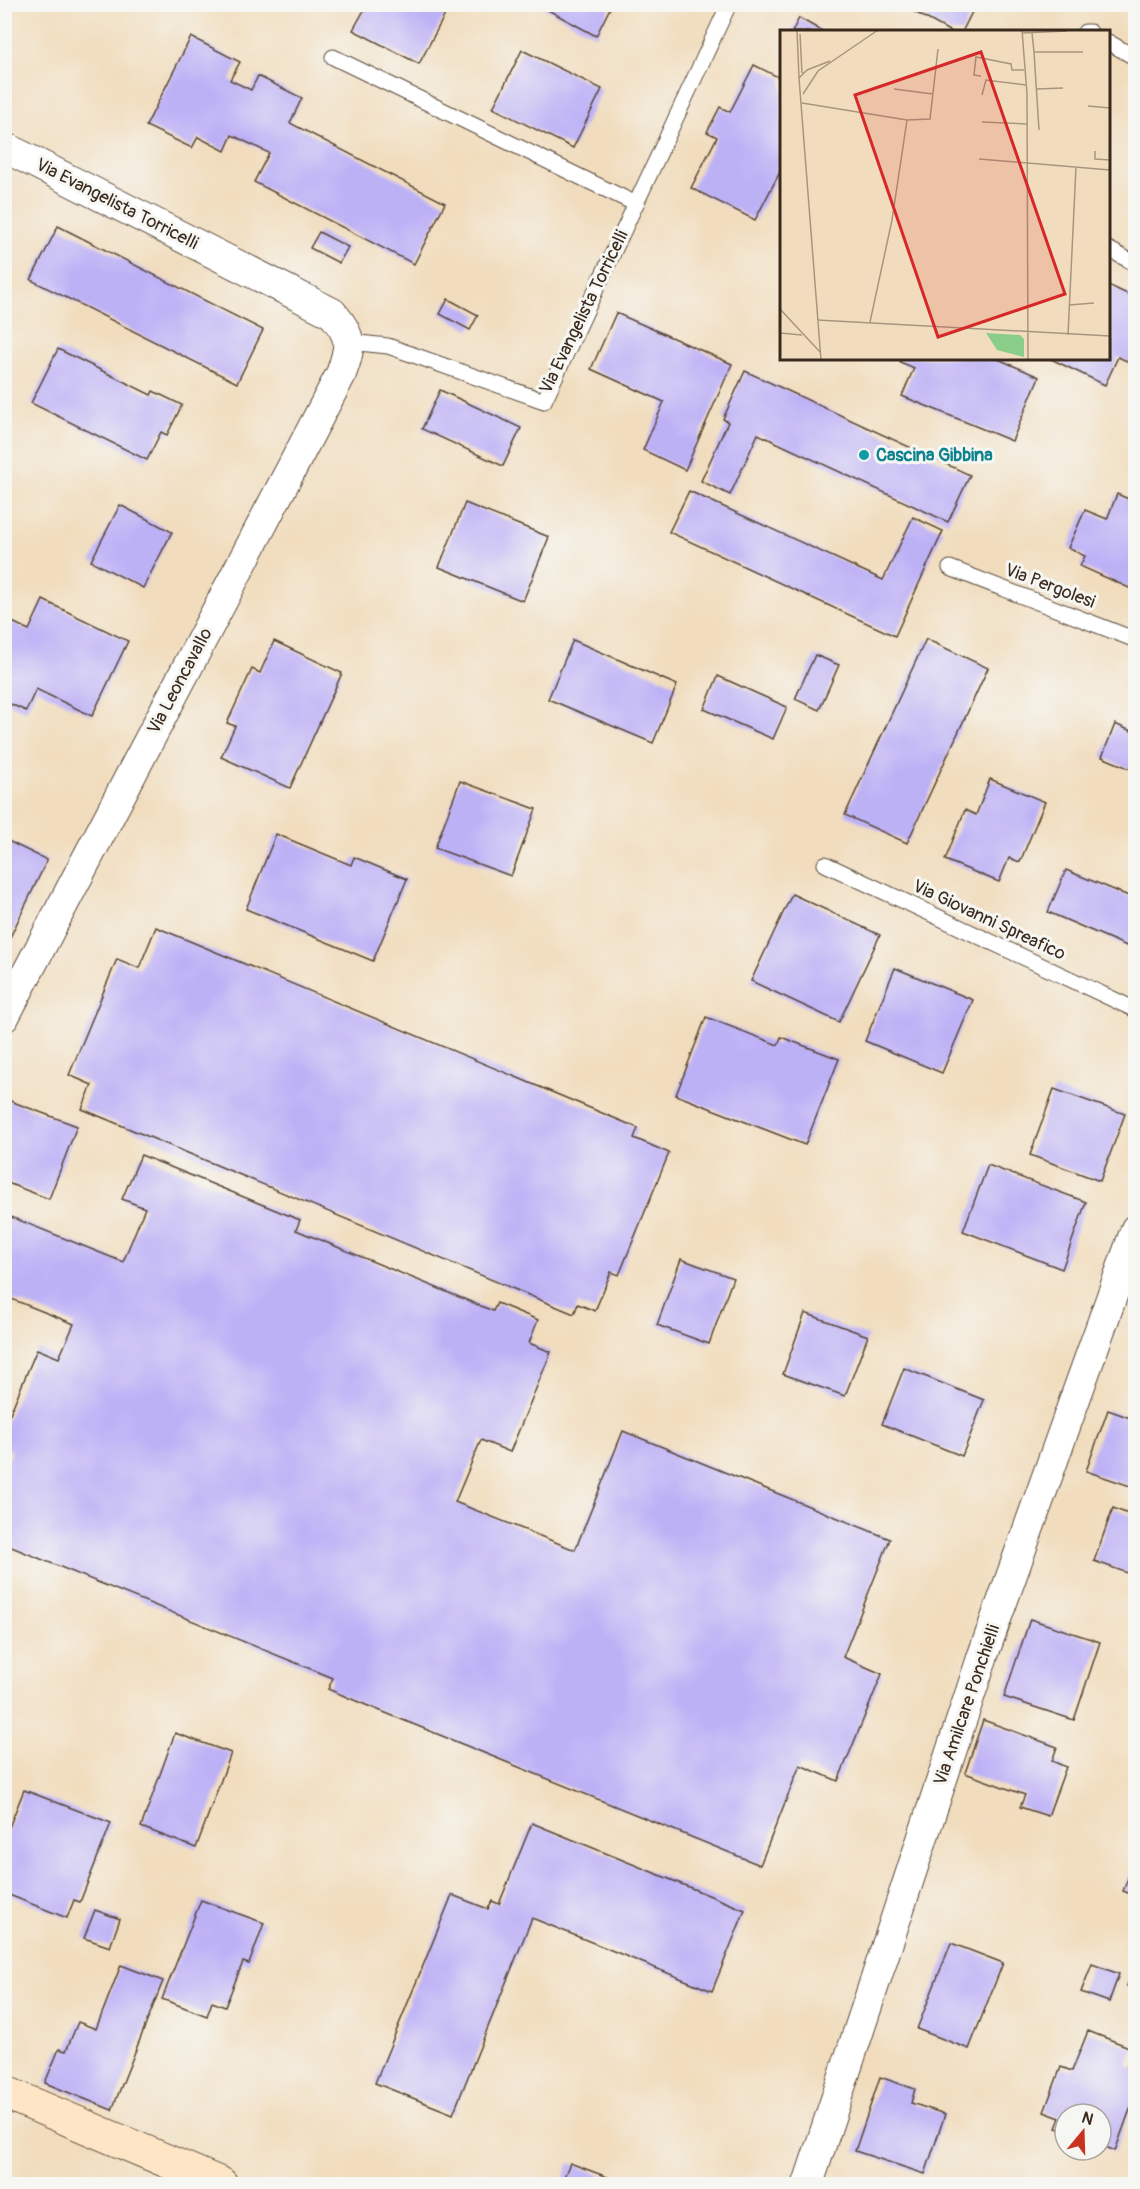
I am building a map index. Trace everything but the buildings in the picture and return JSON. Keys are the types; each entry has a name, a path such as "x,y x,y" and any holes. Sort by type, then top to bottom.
{"street":[{"name":"Via Evangelista Torricelli","path":"4,147 332,313 343,325 349,342"},
{"name":"Via Leoncavallo","path":"4,1017 341,374 349,342"},
{"name":"Via Amilcare Ponchielli","path":"808,2184 983,1655 1136,1229"},
{"path":"4,2092 221,2184"}],"lane":[{"name":"Via Evangelista Torricelli","path":"349,342 388,346 544,401 729,4"},
{"path":"1110,43 1136,58"},
{"path":"333,57 636,204"},
{"path":"1110,250 1136,264"},
{"name":"Via Pergolesi","path":"950,568 1136,640"},
{"name":"Via Giovanni Spreafico","path":"825,864 1136,1010"}],"place":[{"name":"Cascina Gibbina","path":"864,455"}]}
